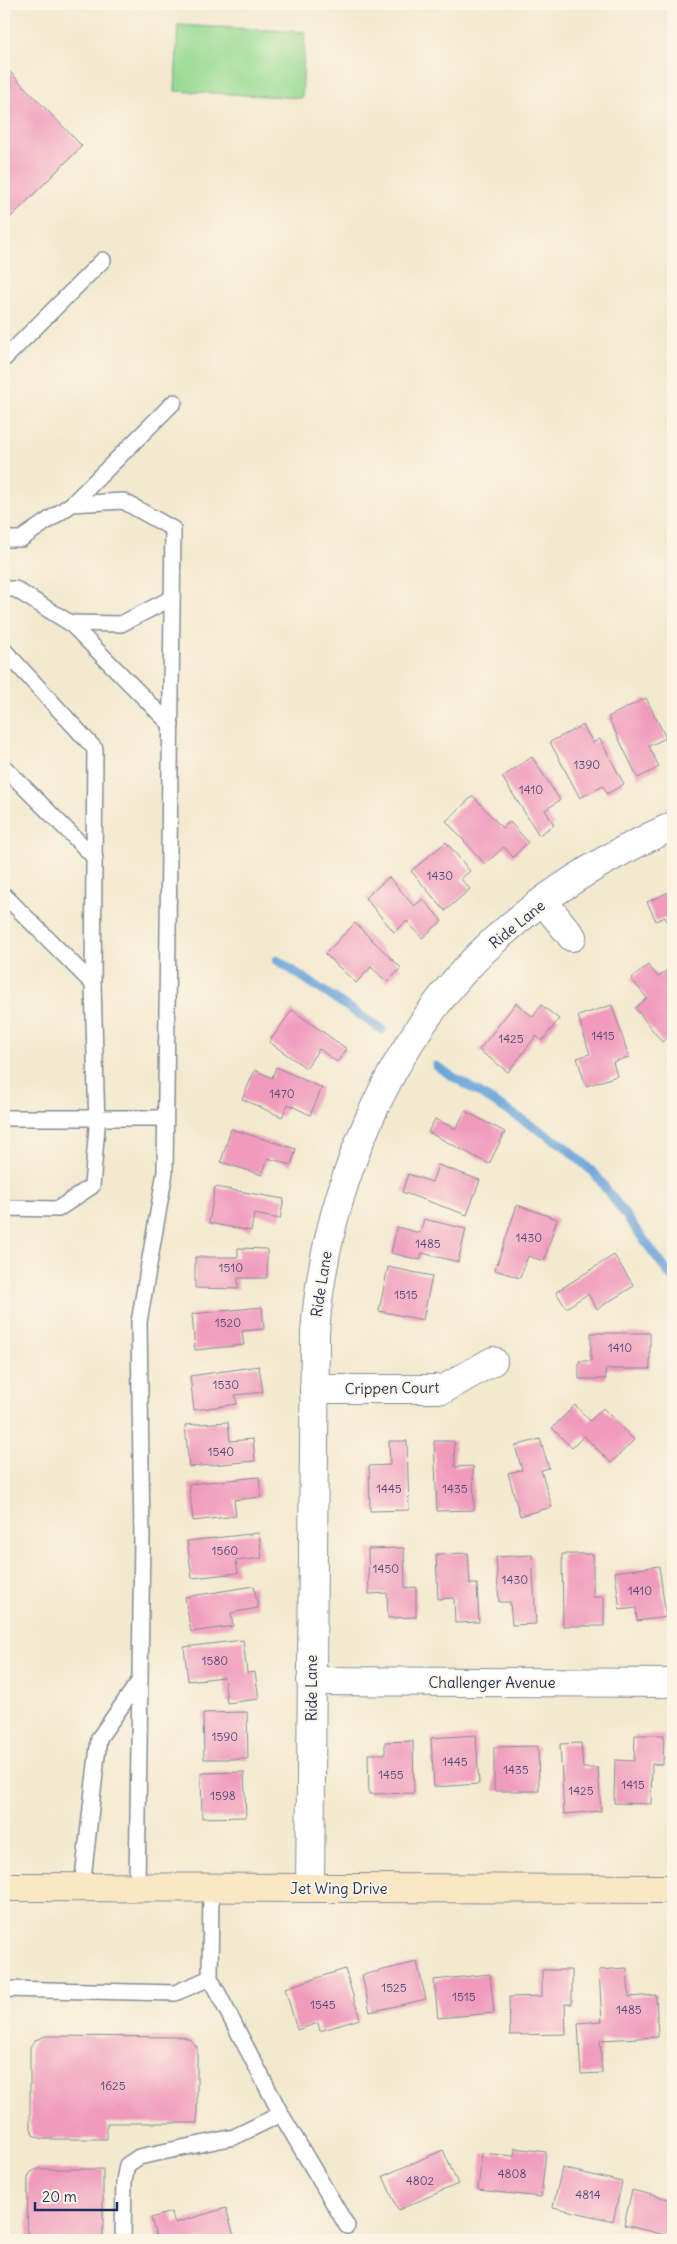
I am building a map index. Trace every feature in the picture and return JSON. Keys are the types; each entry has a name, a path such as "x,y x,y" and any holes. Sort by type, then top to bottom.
{"main road":[{"name":"Jet Wing Drive","path":"4,1887 673,1890"}],"street":[{"name":"Ride Lane","path":"310,1888 315,1333 321,1271 346,1174 400,1057 461,975 498,937 543,902 607,859 673,826"},
{"path":"543,902 572,937"},
{"name":"Crippen Court","path":"314,1389 444,1389 493,1361"},
{"name":"Challenger Avenue","path":"311,1681 673,1683"}],"lane":[{"path":"4,359 103,260"},
{"path":"4,539 21,539 72,504 174,402"},
{"path":"72,504 123,501 173,529 164,1172 139,1322 142,1538 137,1887"},
{"path":"4,588 15,589 70,622 171,725"},
{"path":"70,622 120,624 172,598"},
{"path":"4,650 95,749 93,984 97,1118 92,1186 58,1209 4,1208"},
{"path":"4,767 95,858"},
{"path":"4,894 93,984"},
{"path":"4,1118 165,1118"},
{"path":"82,1887 99,1738 140,1680"},
{"path":"211,1887 210,1978 281,2114 347,2226"},
{"path":"4,1989 175,1993 210,1978"},
{"path":"123,2240 124,2181 127,2165 139,2157 234,2137 281,2114"}],"green space":[{"path":"178,25 305,32 302,98 175,91"}],"building":[{"path":"8,70 82,146 4,224 4,74"},
{"path":"646,698 666,738 649,746 659,767 638,778 608,717"},
{"path":"583,725 593,743 600,739 624,784 607,794 603,786 580,798 550,742"},
{"path":"532,757 560,800 545,810 554,825 539,835 502,777"},
{"path":"473,796 502,828 510,822 528,842 513,857 504,847 485,864 446,821"},
{"path":"446,842 470,871 461,879 470,889 445,911 411,871"},
{"path":"389,877 414,906 423,899 442,921 422,938 407,921 394,932 365,898"},
{"path":"673,890 673,934 665,917 656,921 647,902"},
{"path":"355,923 401,968 387,982 371,967 356,983 325,954"},
{"path":"648,965 658,977 670,968 673,972 673,997 671,998 673,1001 673,1033 662,1042 635,1008 647,998 631,979"},
{"path":"516,1003 533,1017 541,1005 559,1019 542,1041 536,1036 508,1072 479,1050"},
{"path":"612,1005 629,1057 613,1062 617,1076 586,1086 577,1058 590,1054 578,1016"},
{"path":"292,1010 347,1049 337,1062 319,1049 306,1068 269,1042"},
{"path":"276,1067 322,1088 310,1115 288,1104 282,1117 242,1099 255,1070 272,1078"},
{"path":"465,1111 505,1132 489,1164 428,1132 435,1119 456,1129"},
{"path":"231,1129 296,1149 291,1165 268,1158 262,1175 221,1162"},
{"path":"438,1165 480,1180 467,1215 402,1192 408,1174 432,1182"},
{"path":"215,1187 284,1199 280,1219 254,1214 251,1231 209,1223"},
{"path":"517,1205 557,1219 544,1261 528,1256 520,1278 495,1270"},
{"path":"424,1219 466,1229 458,1262 422,1253 420,1260 391,1253 397,1227 420,1233"},
{"path":"238,1248 267,1249 267,1278 238,1278 238,1289 195,1288 195,1257 238,1257"},
{"path":"614,1255 634,1286 597,1309 588,1294 566,1308 556,1292"},
{"path":"388,1267 432,1276 423,1320 379,1311"},
{"path":"262,1307 264,1329 242,1331 244,1345 195,1350 192,1314"},
{"path":"591,1333 650,1333 650,1369 605,1369 606,1379 579,1379 579,1361 591,1361"},
{"path":"259,1366 263,1392 235,1395 237,1404 194,1410 190,1376"},
{"path":"575,1405 590,1421 603,1408 634,1440 611,1463 584,1436 572,1448 552,1428"},
{"path":"228,1422 230,1441 253,1439 255,1461 189,1467 185,1425"},
{"path":"540,1439 549,1468 541,1470 552,1507 520,1516 508,1473 522,1470 515,1446"},
{"path":"389,1441 407,1441 409,1510 370,1511 369,1466 390,1465"},
{"path":"434,1441 454,1441 455,1467 473,1466 474,1510 437,1511"},
{"path":"259,1477 261,1497 234,1500 236,1516 193,1521 189,1484"},
{"path":"259,1533 262,1558 236,1561 238,1573 192,1578 187,1541"},
{"path":"404,1548 405,1588 416,1587 416,1617 388,1618 387,1593 369,1594 368,1549"},
{"path":"468,1553 470,1584 477,1584 479,1622 455,1623 454,1598 438,1599 436,1554"},
{"path":"562,1554 593,1554 593,1597 604,1597 604,1626 563,1626"},
{"path":"532,1555 536,1624 512,1625 510,1602 499,1602 496,1557"},
{"path":"659,1566 666,1617 637,1621 636,1608 620,1610 615,1572"},
{"path":"254,1586 258,1608 231,1613 233,1626 191,1632 185,1597"},
{"path":"243,1640 247,1673 255,1672 259,1699 227,1703 224,1677 188,1681 184,1647"},
{"path":"247,1712 248,1759 204,1759 203,1713"},
{"path":"476,1735 479,1784 434,1787 431,1738"},
{"path":"635,1735 664,1735 663,1765 652,1764 651,1804 614,1803 615,1760 634,1761"},
{"path":"413,1741 414,1793 369,1794 368,1754 385,1754 385,1742"},
{"path":"581,1743 583,1768 598,1768 601,1811 564,1814 560,1744"},
{"path":"538,1746 539,1791 494,1791 494,1747"},
{"path":"244,1772 246,1817 202,1818 201,1773"},
{"path":"417,1962 426,1999 370,2012 362,1975"},
{"path":"627,1968 629,1997 656,1995 658,2037 600,2040 602,2073 581,2074 578,2023 602,2021 599,1970"},
{"path":"345,1969 360,2019 320,2031 318,2023 297,2030 285,1988"},
{"path":"542,1970 572,1970 572,2004 565,2004 566,2034 510,2035 509,1997 542,1996"},
{"path":"490,1974 494,2013 438,2018 434,1980"},
{"path":"45,2036 183,2037 191,2040 197,2047 197,2123 107,2123 107,2139 42,2139 33,2135 30,2125 30,2047 36,2040"},
{"path":"515,2148 546,2152 541,2197 478,2190 482,2153 514,2156"},
{"path":"443,2150 458,2184 398,2210 383,2176"},
{"path":"562,2168 622,2182 613,2221 553,2207"},
{"path":"37,2169 103,2169 103,2240 27,2240 28,2177 31,2172"},
{"path":"632,2190 673,2200 673,2237 624,2225"},
{"path":"226,2208 235,2240 157,2240 151,2218 171,2212 175,2223"}],"waterway":[{"path":"277,960 382,1030"},
{"path":"436,1066 563,1145 595,1174 673,1279"}]}
